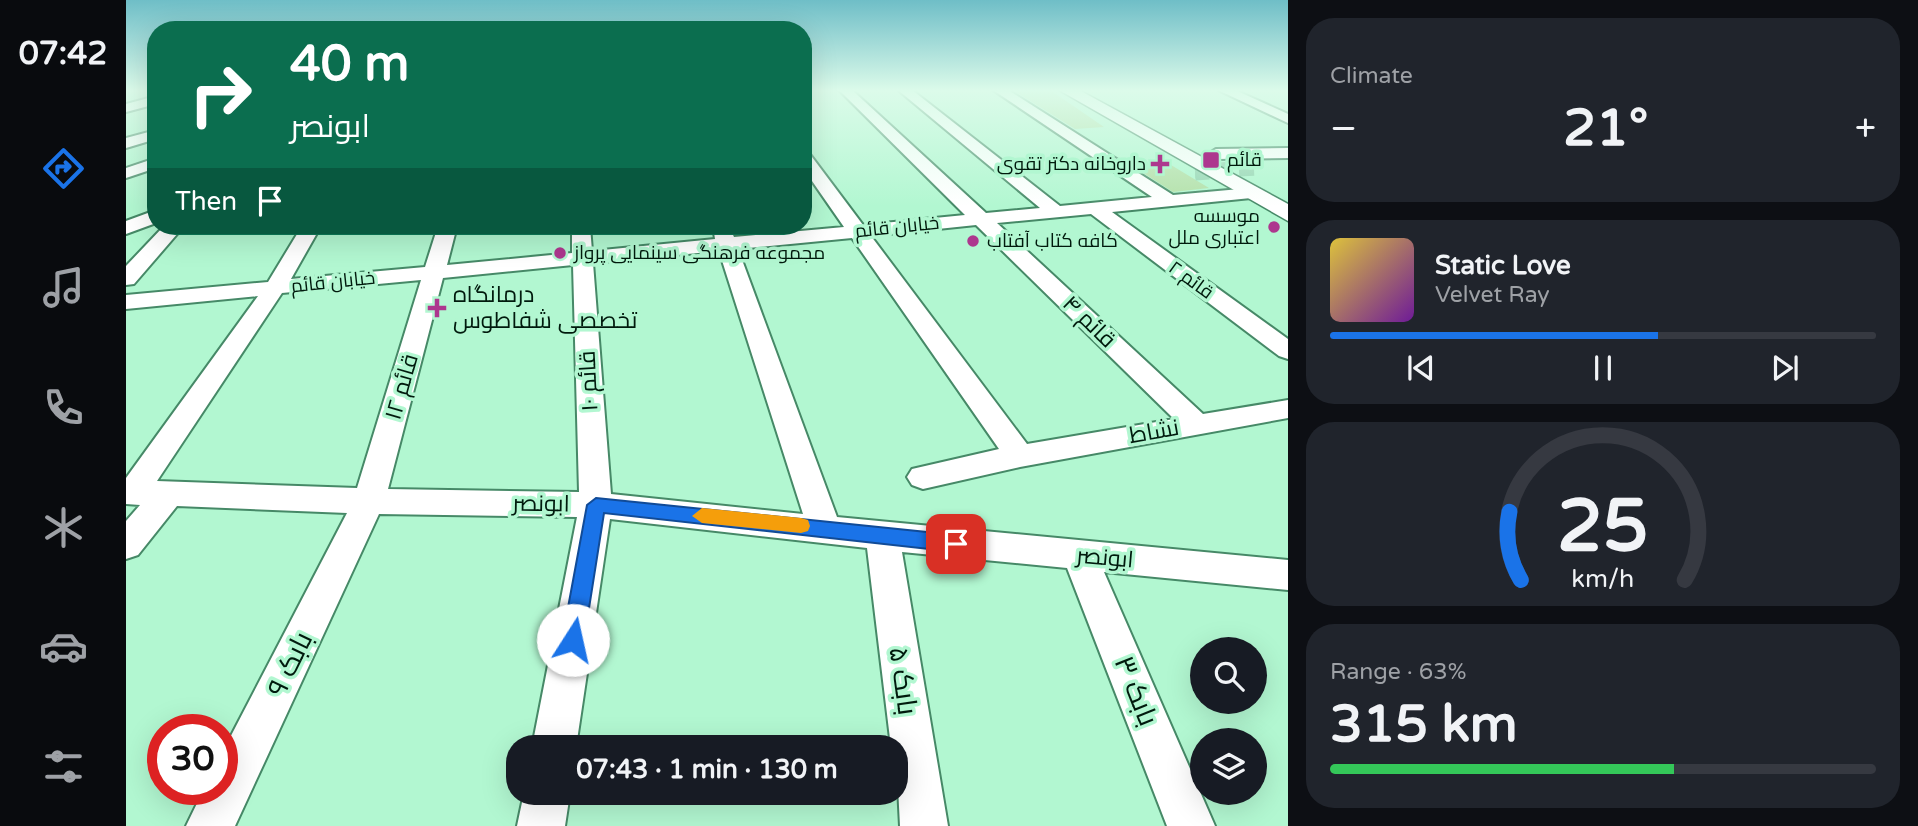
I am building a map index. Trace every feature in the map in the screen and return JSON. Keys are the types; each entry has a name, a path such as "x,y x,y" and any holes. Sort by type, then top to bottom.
{"main road":[{"path":"1136,129 1288,214"},
{"path":"1169,129 1288,193"}],"street":[{"name":"قائم ۴","path":"885,129 1197,425"},
{"path":"952,129 1056,212"},
{"path":"1058,129 1170,201"},
{"path":"126,143 147,137"},
{"path":"1216,154 1288,153"},
{"path":"126,173 147,166"},
{"path":"812,168 1020,456"},
{"name":"خیابان قائم","path":"812,232 860,231 1251,193"},
{"name":"قائم ۲","path":"1095,208 1288,351"},
{"path":"126,228 147,220"},
{"path":"126,279 166,235"},
{"path":"130,492 217,373 275,288 306,235"},
{"name":"قائم ۱۲","path":"369,501 445,235"},
{"name":"قائم ۱۰","path":"556,735 596,505 582,235"},
{"path":"724,235 824,528"},
{"name":"خیابان قائم","path":"126,302 583,258 724,235"},
{"name":"نشاط","path":"923,477 1020,456 1288,409"},
{"name":"ابونصر","path":"130,492 369,501 596,505 1288,575"},
{"path":"126,545 169,494"},
{"name":"بابک ۹","path":"210,826 369,501"},
{"name":"بابک ۵","path":"882,536 924,826"},
{"name":"بابک ۳","path":"1080,556 1191,826"},
{"path":"541,826 545,805"}],"building":[{"path":"1171,165 1209,188 1173,192 1137,169"}],"tunnel":[{"path":"1209,170 1195,171 1259,168"}],"slow traffic":[{"path":"702,516 801,526"}],"place":[{"name":"قائم","path":"1211,160"},
{"name":"داروخانه دکتر تقوی","path":"1160,164"},
{"name":"موسسه اعتباری ملل","path":"1274,227"},
{"name":"کافه کتاب آفتاب","path":"973,241"},
{"name":"مجموعه فرهنگی سینمایی پرواز","path":"560,253"},
{"name":"درمانگاه تخصصی شفاطوس","path":"437,308"}],"route":[{"path":"573,640 596,505 956,544"}]}
